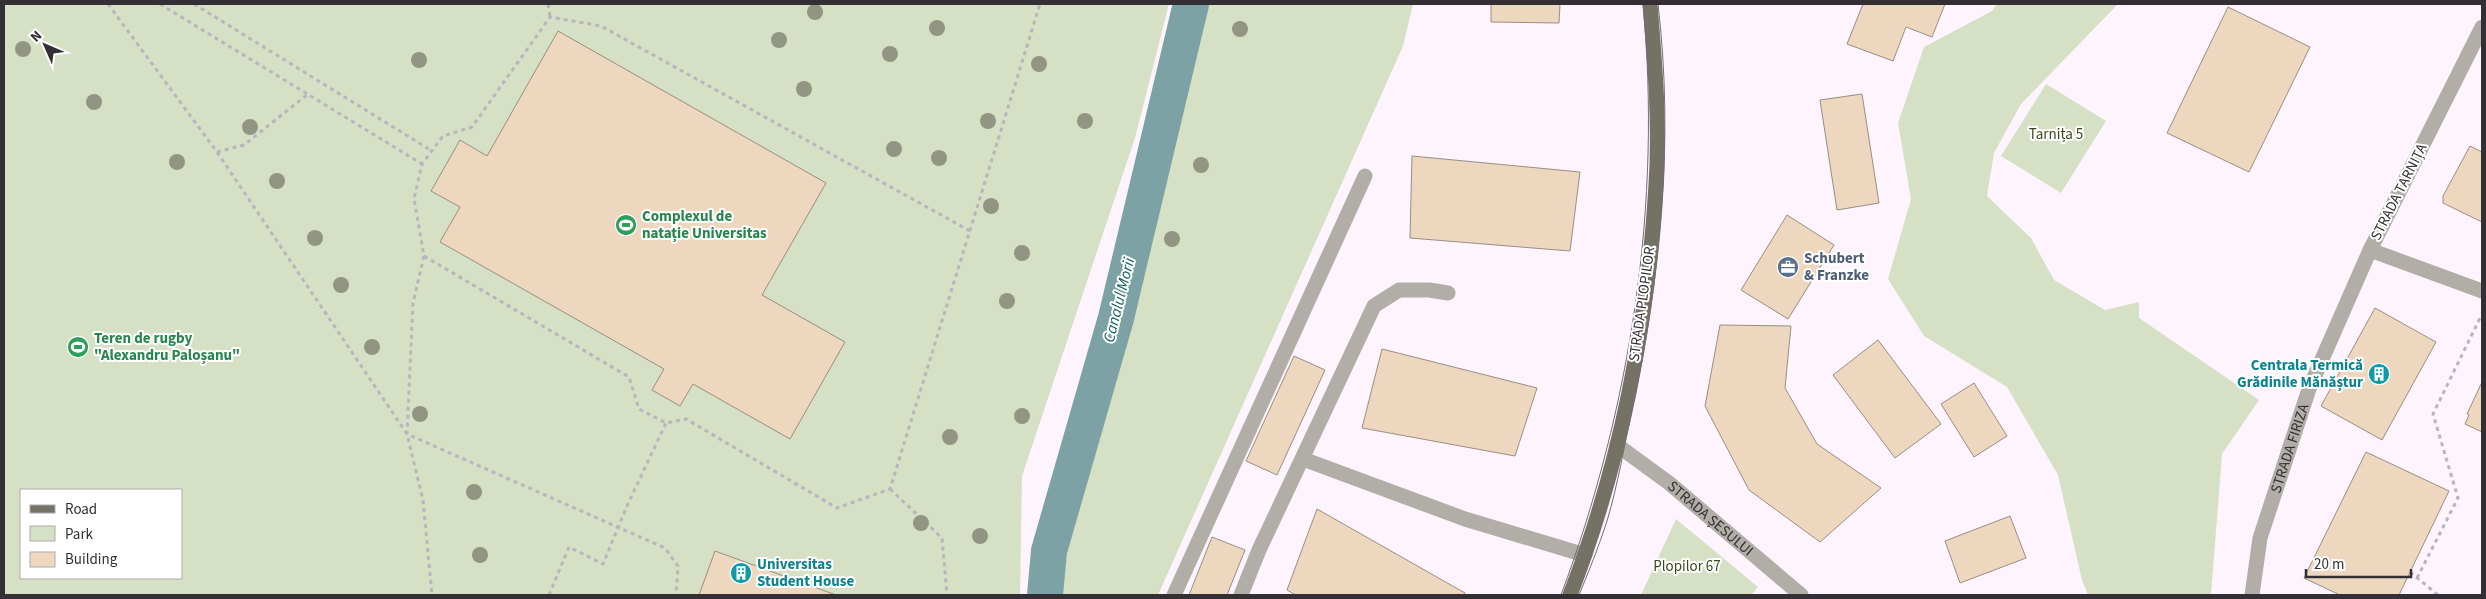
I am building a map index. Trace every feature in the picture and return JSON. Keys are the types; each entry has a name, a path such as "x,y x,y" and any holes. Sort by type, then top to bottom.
{"main road":[{"name":"STRADA PLOPILOR","path":"1570,595 1598,518 1617,445 1636,353 1650,260 1656,185 1657,121 1650,4"}],"street":[{"name":"STRADA TARNIȚA","path":"2482,27 2370,250 2482,291"},
{"path":"1174,595 1365,176"},
{"name":"STRADA FIRIZA","path":"2252,595 2260,538 2309,389 2370,250"},
{"path":"1241,595 1259,550 1362,326 1374,306 1398,290 1429,290 1448,293"},
{"name":"STRADA ȘESULUI","path":"1617,445 1669,483 1802,595"},
{"path":"1302,459 1465,518 1585,556"}],"path":[{"path":"108,4 217,152 407,434 665,548 678,566 676,595"},
{"path":"160,4 422,164"},
{"path":"194,4 432,151"},
{"path":"432,595 423,500 407,434 413,303 424,256 414,199 422,164 443,136 472,127 550,17 548,4"},
{"path":"890,489 1040,4"},
{"path":"550,17 601,26 970,230"},
{"path":"217,152 244,145 308,94"},
{"path":"424,256 629,377 639,409 666,423 686,419 837,508 890,489"},
{"path":"2417,578 2458,498 2433,414 2482,314"},
{"path":"549,595 569,547 603,564 666,423"},
{"path":"890,489 942,538 947,595"},
{"path":"2410,572 2438,595"}],"green space":[{"path":"4,4 1169,4 1135,138 1022,476 1020,595 4,595"},
{"path":"1199,4 1413,4 1403,46 1158,595 1055,595 1056,555 1149,213"},
{"path":"1997,4 2118,4 2021,104 1994,153 1987,196 2031,238 2054,280 2105,310 2139,302 2139,318 2259,400 2222,454 2211,595 2088,595 2082,580 2058,475 2007,387 1924,336 1888,279 1911,199 1898,123 1924,47 1992,11"},
{"name":"Tarnița 5","path":"2046,84 2106,121 2061,193 2001,156"},
{"name":"Plopilor 67","path":"1676,519 1758,587 1751,595 1641,595"}],"building":[{"path":"1491,4 1560,4 1559,23 1491,22"},
{"path":"1863,4 1945,4 1932,37 1906,27 1893,61 1847,44"},
{"path":"2228,7 2310,47 2249,172 2167,133"},
{"name":"Complexul de natație Universitas","path":"558,31 826,183 762,295 845,342 790,439 693,384 680,406 652,390 664,369 440,242 460,207 431,191 460,140 487,156"},
{"path":"1862,94 1879,203 1837,210 1820,100"},
{"path":"2470,146 2482,152 2482,222 2443,203 2443,196"},
{"path":"1412,156 1580,172 1570,251 1410,238"},
{"name":"Schubert & Franzke","path":"1787,215 1834,245 1788,319 1741,290"},
{"name":"Centrala Termică Grădinile Mănăștur","path":"2375,308 2436,342 2382,440 2321,406"},
{"path":"1720,325 1791,326 1785,388 1817,444 1881,488 1820,542 1749,490 1705,406"},
{"path":"1878,340 1941,424 1895,458 1833,375"},
{"path":"1382,349 1537,388 1515,456 1362,428"},
{"path":"1294,356 1325,370 1277,475 1246,461"},
{"path":"2482,382 2482,432 2465,424 2469,415 2467,414"},
{"path":"1974,383 2007,436 1974,457 1941,404"},
{"path":"2366,452 2449,491 2399,595 2340,595 2304,578"},
{"path":"1317,509 1465,593 1464,595 1296,595 1287,590"},
{"path":"2010,516 2026,558 1960,583 1945,541"},
{"path":"1212,537 1245,550 1227,595 1189,595"},
{"name":"Universitas Student House","path":"715,551 836,595 699,595"}],"waterway":[{"name":"Canalul Morii","path":"1045,595 1049,551 1116,318 1191,4"}],"tram line":[{"path":"1561,595 1585,524 1606,452 1623,378 1635,304 1644,229 1648,154 1648,79 1643,4"},
{"path":"1579,595 1601,540 1621,466 1651,309 1662,208 1664,157 1665,106 1658,4"}],"place":[{"name":"Complexul de natație Universitas","path":"626,225"},
{"name":"Schubert & Franzke","path":"1788,267"},
{"name":"Teren de rugby \"Alexandru Paloșanu\"","path":"78,347"},
{"name":"Centrala Termică Grădinile Mănăștur","path":"2379,374"},
{"name":"Universitas Student House","path":"741,573"}]}
